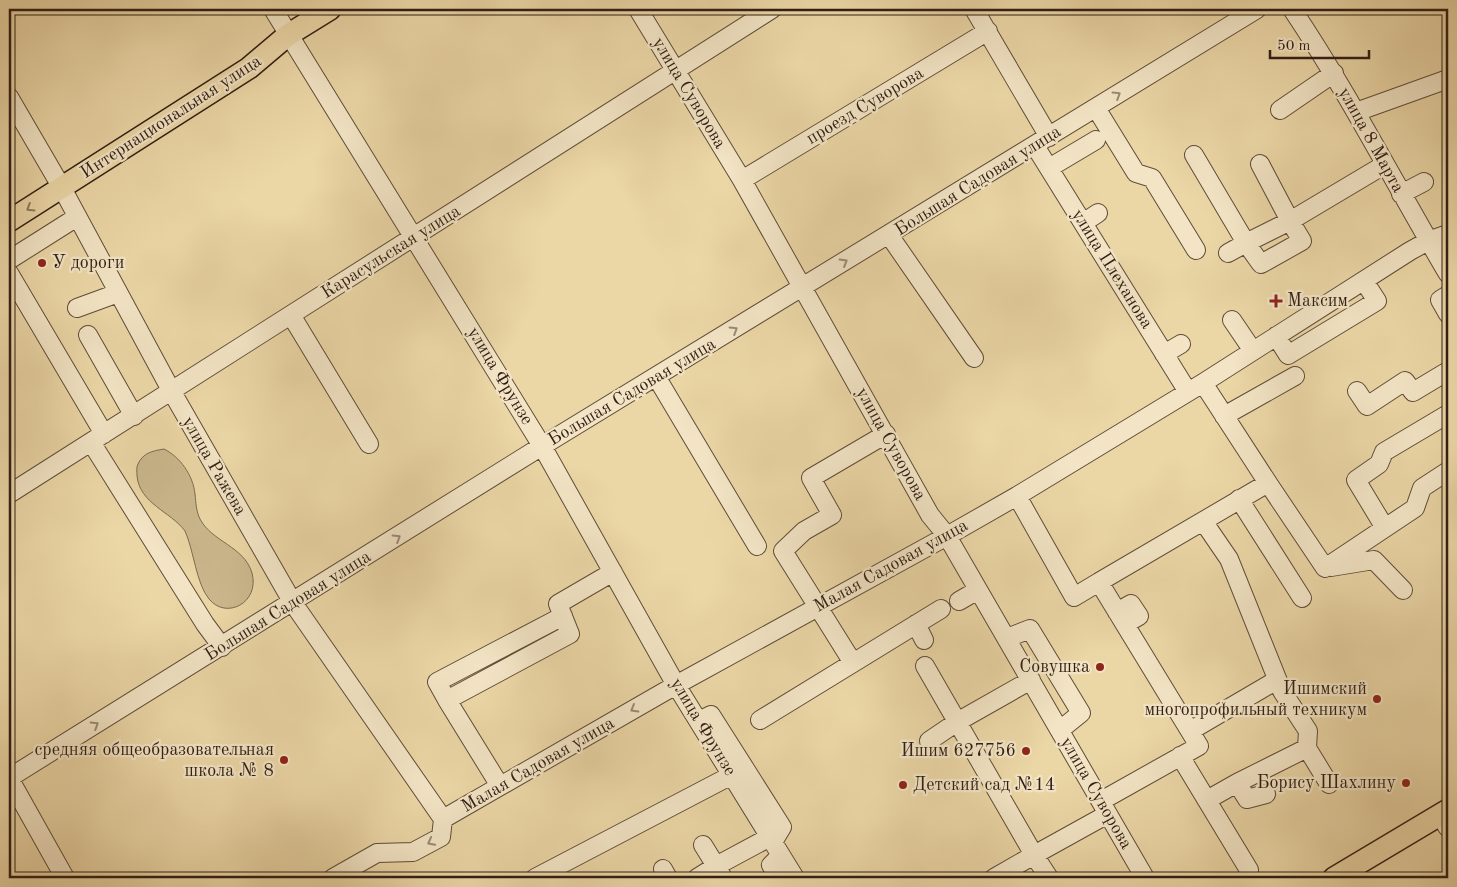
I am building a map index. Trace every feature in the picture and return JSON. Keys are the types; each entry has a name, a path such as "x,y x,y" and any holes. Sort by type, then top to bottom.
{"main road":[{"name":"Интернациональная улица","path":"9,221 249,68 288,35 330,9"},
{"path":"1334,878 1446,818"}],"street":[{"name":"улица Фрунзе","path":"273,9 542,446 676,685 699,721 718,739 732,775 795,878"},
{"name":"улица Суворова","path":"638,9 742,180 884,425 930,515 947,536 1145,878"},
{"name":"Карасульская улица","path":"9,494 772,9"},
{"name":"улица Плеханова","path":"974,9 988,31 1042,141 1049,168 1188,392"},
{"name":"Большая Садовая улица","path":"9,778 287,607 542,446 657,378 1257,9"},
{"name":"улица 8 Марта","path":"1292,9 1334,74 1384,165 1448,274"},
{"name":"проезд Суворова","path":"742,180 988,31"},
{"path":"1280,110 1334,74"},
{"path":"1356,112 1448,79"},
{"name":"улица Ражева","path":"9,97 62,188 287,607 443,819"},
{"path":"1096,108 1136,173 1152,178 1196,250"},
{"path":"1049,168 1096,140"},
{"path":"1194,155 1246,243 1261,264 1302,241 1260,164"},
{"path":"1228,253 1290,221 1384,165"},
{"path":"1401,194 1424,182"},
{"path":"1083,223 1098,213"},
{"path":"9,260 77,217"},
{"name":"Малая Садовая улица","path":"333,878 377,853 413,852 441,837 443,819 676,685 1017,496 1203,383 1390,264 1428,241 1448,234"},
{"path":"889,235 974,358"},
{"path":"1347,292 1347,282 1382,260 1390,264"},
{"path":"9,273 98,438 218,649"},
{"path":"1276,336 1288,356 1377,301 1364,281"},
{"path":"77,308 118,293"},
{"path":"1448,295 1440,300 1448,314"},
{"path":"291,315 369,444"},
{"path":"1232,320 1253,351"},
{"path":"88,335 134,416"},
{"path":"1164,354 1181,344"},
{"path":"1357,391 1367,406 1405,381 1413,392 1448,371"},
{"path":"1224,416 1294,376"},
{"path":"657,378 757,546"},
{"path":"1203,383 1325,568"},
{"path":"1385,528 1356,480 1379,464 1384,452 1448,414"},
{"path":"853,663 783,551 804,531 832,515 811,478 884,425"},
{"path":"1325,568 1414,508 1422,488 1448,471"},
{"path":"1017,496 1074,597 1268,483"},
{"path":"1239,499 1302,598"},
{"path":"1203,521 1229,559 1277,680 1308,731 1307,748 1329,784"},
{"path":"1325,568 1374,560 1403,590"},
{"path":"500,786 446,700 570,634 558,604 613,572"},
{"path":"1000,877 1180,756 1199,746 1099,582"},
{"path":"959,602 978,590"},
{"path":"760,720 941,609"},
{"path":"916,624 924,640"},
{"path":"1007,638 1030,629 1081,713 1060,730"},
{"path":"925,666 1049,878"},
{"path":"929,741 957,722 1031,680"},
{"path":"1190,731 1277,680"},
{"path":"718,739 782,826 775,844 771,865 778,878"},
{"path":"1206,800 1307,748"},
{"path":"1180,756 1249,870"},
{"path":"535,878 732,775"},
{"path":"9,778 65,878"},
{"path":"1237,783 1247,798 1266,794"},
{"path":"697,878 719,872 775,844"},
{"path":"703,845 719,872"}],"shaded area":[{"path":"164,449 170,452 185,467 189,474 194,487 198,513 205,527 242,556 248,564 252,573 253,584 251,593 240,605 224,608 216,605 209,599 198,576 185,531 150,500 139,486 137,465 142,457 148,453"}],"place":[{"name":"У дороги","path":"42,263"},
{"name":"Максим","path":"1276,301"},
{"name":"Совушка","path":"1100,667"},
{"name":"Ишимский многопрофильный техникум","path":"1377,699"},
{"name":"Ишим 627756","path":"1026,751"},
{"name":"средняя общеобразовательная школа № 8","path":"284,760"},
{"name":"Борису Шахлину","path":"1406,783"},
{"name":"Детский сад №14","path":"903,785"}]}
